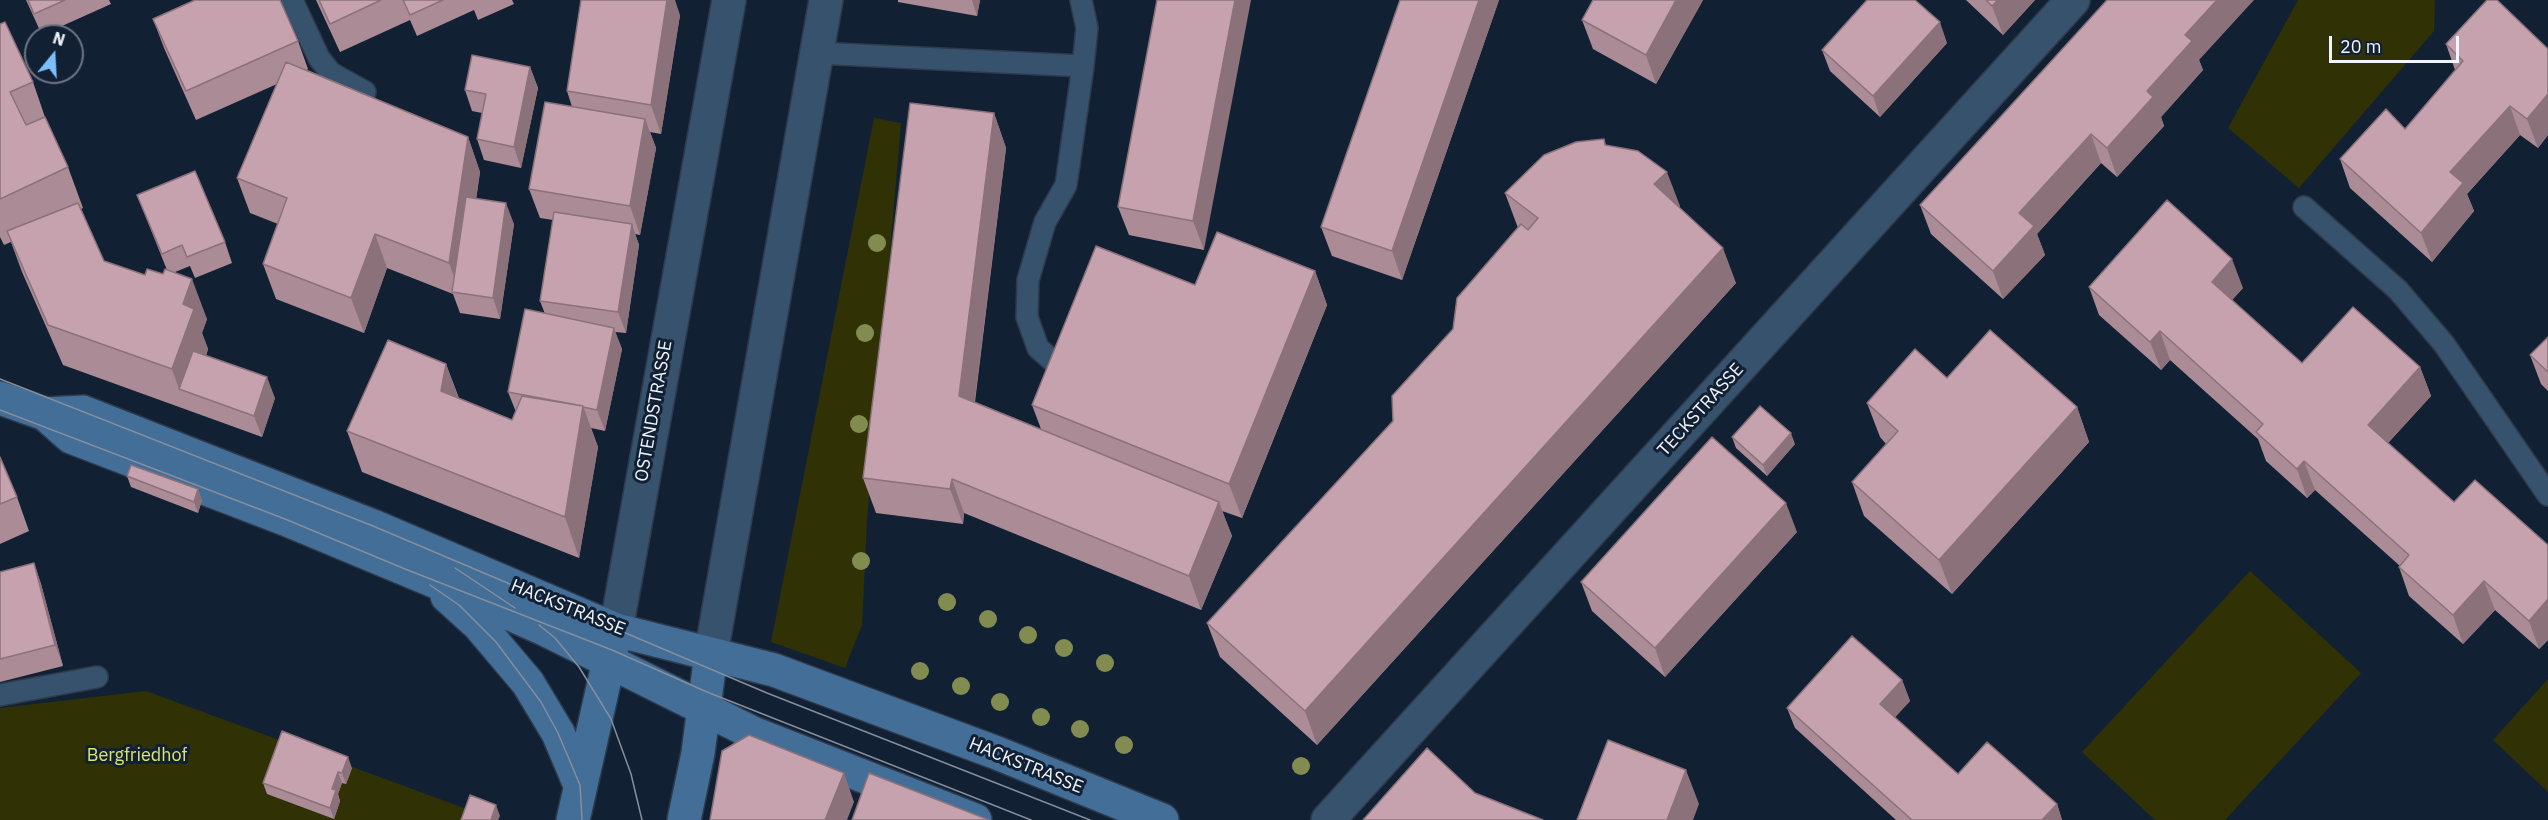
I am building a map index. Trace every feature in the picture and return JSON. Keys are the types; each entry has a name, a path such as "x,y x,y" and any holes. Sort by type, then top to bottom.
{"main road":[{"name":"HACKSTRASSE","path":"0,398 45,414 71,437 285,519 544,629 753,733 975,820"},
{"name":"HACKSTRASSE","path":"45,414 83,412 373,526 616,630 774,670 997,753 1162,820"},
{"path":"405,569 459,605 496,642 528,683 558,733 580,785"},
{"name":"OSTENDSTRASSE","path":"573,820 616,630"},
{"path":"684,820 704,710 711,654"}],"street":[{"name":"OSTENDSTRASSE","path":"616,630 729,0"},
{"path":"711,654 826,0"},
{"name":"TECKSTRASSE","path":"1328,820 2073,0"}],"lane":[{"path":"292,0 319,58 331,73 365,92"},
{"path":"1070,376 1038,348 1027,317 1028,280 1045,222 1066,184 1087,28 1082,0"},
{"path":"816,53 1083,66"},
{"path":"2304,207 2398,290 2444,344 2548,495"},
{"path":"0,695 97,677"}],"green space":[{"path":"2298,0 2435,0 2434,31 2299,188 2228,128"},
{"path":"874,118 901,123 867,521 862,625 845,668 771,642"},
{"path":"2250,571 2361,673 2225,820 2155,820 2082,752"},
{"path":"2548,679 2548,792 2493,740"},
{"name":"Bergfriedhof","path":"146,691 472,811 469,820 0,820 0,708"}],"building":[{"path":"28,0 65,0 34,14"},
{"path":"195,0 280,0 298,41 186,91 153,19"},
{"path":"319,0 381,0 330,24"},
{"path":"403,0 443,0 410,15"},
{"path":"581,0 667,0 651,105 567,91"},
{"path":"1157,0 1235,0 1193,221 1118,207"},
{"path":"1400,0 1479,0 1392,251 1321,227"},
{"path":"1593,0 1676,0 1646,55 1582,20"},
{"path":"1867,0 1915,0 1940,22 1873,96 1822,50"},
{"path":"1986,0 1998,0 1992,6"},
{"path":"2107,0 2217,0 2185,35 2192,41 2147,91 2153,97 2107,148 2091,134 2019,213 2034,226 1993,271 1920,205"},
{"path":"2487,0 2497,0 2548,49 2548,94 2527,119 2510,106 2450,172 2463,183 2421,233 2340,159 2386,109 2405,129 2463,61 2446,44"},
{"path":"5,22 24,63 24,84 28,84 10,92 26,125 45,117 68,167 0,199 0,24"},
{"path":"472,55 530,67 514,147 477,139 486,94 465,90"},
{"path":"286,62 468,137 449,263 375,234 351,298 263,264 287,198 237,178"},
{"path":"545,102 645,119 630,206 529,189"},
{"path":"910,103 994,113 959,396 1219,502 1189,576 952,479 950,489 863,478"},
{"path":"1604,139 1605,145 1638,151 1667,172 1654,184 1723,248 1305,711 1207,623 1393,421 1392,396 1453,329 1457,298 1521,224 1528,230 1538,218 1505,193 1544,155 1576,142"},
{"path":"195,171 225,242 187,257 182,245 162,254 137,195"},
{"path":"466,197 506,203 493,298 452,292"},
{"path":"2167,200 2232,259 2212,282 2302,363 2353,307 2420,367 2368,425 2454,502 2475,480 2548,545 2548,599 2529,621 2484,581 2453,615 2399,567 2409,555 2304,461 2297,469 2256,432 2263,424 2160,331 2150,342 2089,287"},
{"path":"78,203 104,261 145,275 147,269 163,274 165,269 192,279 183,304 194,309 172,369 48,325 7,231"},
{"path":"554,212 632,224 618,312 540,301"},
{"path":"1217,232 1315,271 1229,484 1032,405 1096,246 1195,285"},
{"path":"525,309 614,328 597,410 508,392"},
{"path":"1990,330 2077,407 1939,560 1852,482 1898,431 1867,403 1915,349 1947,378"},
{"path":"2548,337 2548,372 2530,355"},
{"path":"388,340 446,364 441,391 512,420 522,396 583,406 565,517 347,431"},
{"path":"193,351 267,377 254,416 179,389"},
{"path":"1760,406 1791,433 1763,465 1732,437"},
{"path":"1712,437 1786,503 1655,648 1581,582"},
{"path":"0,457 17,497 0,504"},
{"path":"131,465 198,489 194,502 127,476"},
{"path":"34,563 55,645 0,659 0,572"},
{"path":"1852,636 1902,680 1880,704 1958,774 1987,742 2057,804 2042,820 1912,820 1787,708"},
{"path":"282,731 348,757 342,773 338,772 332,789 336,790 330,808 263,783"},
{"path":"749,735 844,773 825,820 710,820 722,751"},
{"path":"1608,740 1686,770 1667,820 1577,820"},
{"path":"1427,748 1475,793 1543,820 1363,820"},
{"path":"869,773 989,820 852,820"},
{"path":"470,795 496,805 491,820 461,820"}],"tram line":[{"path":"0,379 373,526 767,693 1090,820"},
{"path":"0,410 285,519 612,650 707,692 1031,820"},
{"path":"455,568 515,608"},
{"path":"430,585 459,605 496,642 541,702 558,733 580,785 582,820"},
{"path":"539,625 555,638 579,667 611,719 631,774 642,820"}]}
